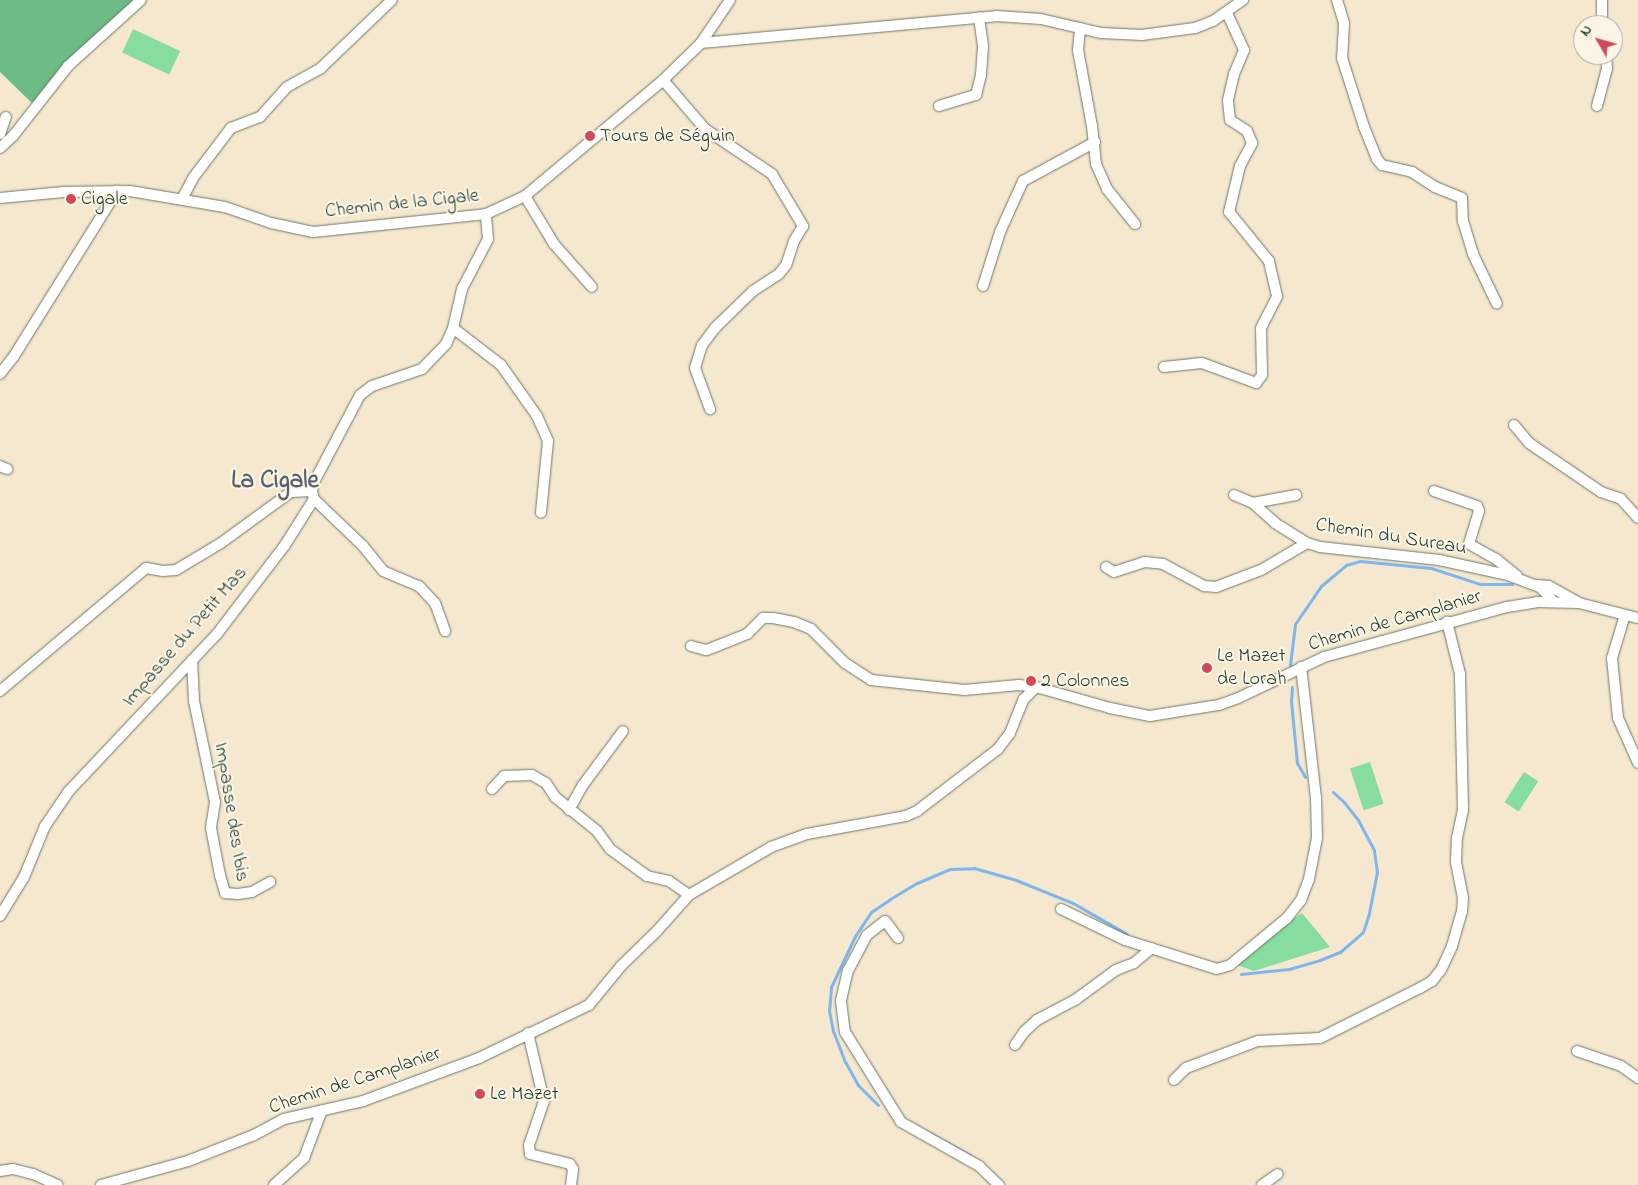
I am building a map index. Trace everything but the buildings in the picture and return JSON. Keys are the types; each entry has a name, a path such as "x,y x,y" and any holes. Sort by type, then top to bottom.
{"street":[{"path":"0,148 13,136 68,66 141,0"},
{"path":"182,199 194,178 231,128 260,117 288,87 321,68 392,0"},
{"name":"Chemin de la Cigale","path":"0,198 64,192 117,190 225,207 271,223 313,232 486,214 524,196 662,80 701,43 730,0"},
{"path":"701,43 979,17 1041,19 1101,33 1176,32 1213,21 1243,0"},
{"path":"1337,0 1344,23 1342,58 1364,127 1377,159 1382,165 1412,172 1435,187 1462,198 1463,221 1473,254 1497,304"},
{"path":"1602,0 1602,15"},
{"path":"1164,368 1202,363 1256,383 1262,374 1261,328 1277,296 1269,261 1228,212 1240,166 1252,143 1247,131 1230,120 1230,92 1234,74 1244,50 1227,13"},
{"path":"939,106 976,95 981,75 983,46 979,17"},
{"path":"1080,28 1079,58 1095,142 1096,164 1107,189 1135,224"},
{"path":"1597,106 1607,65"},
{"path":"662,80 705,129 772,174 802,226 794,241 786,265 779,274 753,291 715,328 702,345 695,368 710,409"},
{"path":"0,134 6,117"},
{"path":"983,286 1000,232 1023,181 1095,142"},
{"path":"0,374 14,356 117,190"},
{"path":"524,196 554,244 592,287"},
{"name":"Impasse du Petit Mas","path":"0,916 24,877 53,811 69,791 217,634 271,566 313,495 314,482 360,395 372,386 422,369 446,344 454,328 462,289 488,239 486,214"},
{"path":"454,328 501,365 537,416 548,441 541,513"},
{"path":"1514,425 1529,442 1601,492 1621,499 1638,518"},
{"path":"1434,491 1477,506 1479,511 1469,544 1496,559 1528,583 1537,602"},
{"path":"0,691 146,568 163,571 176,570 221,543 291,492 313,495 364,546 383,571 419,586 435,603 445,631"},
{"name":"Chemin du Sureau","path":"1234,495 1253,503 1275,523 1307,542 1320,547 1439,560 1540,587 1553,601"},
{"name":"Chemin du Sureau","path":"1253,503 1296,495"},
{"path":"1106,567 1114,572 1145,562 1163,564 1204,586 1216,587 1261,570 1307,542"},
{"name":"Chemin du Sureau","path":"1528,583 1549,586 1579,602"},
{"name":"Chemin de Camplanier","path":"101,1185 188,1161 254,1135 284,1119 363,1101 479,1058 589,1005 621,966 658,931 689,895 771,847 807,834 896,818 917,811 998,749 1010,733 1024,699 1036,687 1110,708 1150,716 1219,705 1238,698 1301,667 1342,652 1448,622 1537,602 1579,602 1638,618"},
{"path":"1625,615 1612,658 1618,718 1638,763"},
{"path":"691,646 706,650 712,648 747,634 763,618 773,618 794,622 811,629 845,663 871,680 964,690 1019,685 1036,687"},
{"path":"1174,1080 1186,1068 1258,1041 1320,1038 1432,981 1441,970 1452,946 1463,905 1457,872 1456,845 1463,810 1460,674 1448,622"},
{"name":"Impasse des Ibis","path":"192,660 194,701 215,802 211,828 220,875 226,893 252,892 270,882"},
{"path":"1061,909 1125,940 1217,969 1224,968 1287,918 1301,900 1308,879 1317,838 1316,798 1301,667"},
{"path":"569,810 582,784 623,731"},
{"path":"492,790 504,776 532,775 546,783 555,796 569,810 597,831 610,849 648,876 668,881 689,895"},
{"path":"898,938 885,921 867,935 848,970 841,1001 845,1032 901,1122 979,1166 999,1185"},
{"path":"1015,1045 1024,1032 1037,1020 1075,1000 1116,970 1134,963 1152,948"},
{"path":"528,1033 544,1101 528,1145 530,1154 570,1164 573,1169 570,1185"},
{"path":"1578,1051 1621,1066 1638,1078"},
{"path":"274,1185 304,1158 322,1110"},
{"path":"0,1171 13,1169 33,1174 58,1185"},
{"path":"1262,1185 1278,1174"}],"green space":[{"path":"0,0 133,0 66,62 32,103 0,72"},
{"path":"133,29 180,51 169,75 122,53"},
{"path":"1370,762 1384,804 1364,810 1350,768"},
{"path":"1524,772 1538,781 1519,811 1504,802"},
{"path":"1302,913 1330,947 1254,971 1234,964 1270,934"}],"waterway":[{"path":"1290,665 1295,624 1321,586 1346,565 1360,561 1431,568 1480,584 1512,584"},
{"path":"1292,687 1291,701 1297,763 1305,777"},
{"path":"1241,974 1289,969 1320,960 1340,952 1363,932 1369,913 1377,872 1374,850 1358,820 1344,802 1333,792"},
{"path":"878,1105 858,1085 845,1062 833,1031 829,1011 831,987 855,936 871,912 917,883 950,869 974,868 1016,880 1073,903 1127,934"},
{"path":"926,1131 971,1156"}],"place":[{"name":"Tours de Séguin","path":"590,136"},
{"name":"Cigale","path":"71,199"},
{"name":"Le Mazet de Lorah","path":"1207,668"},
{"name":"2 Colonnes","path":"1031,681"},
{"name":"Le Mazet","path":"480,1094"}],"district":[{"name":"La Cigale","path":"275,481"}]}
